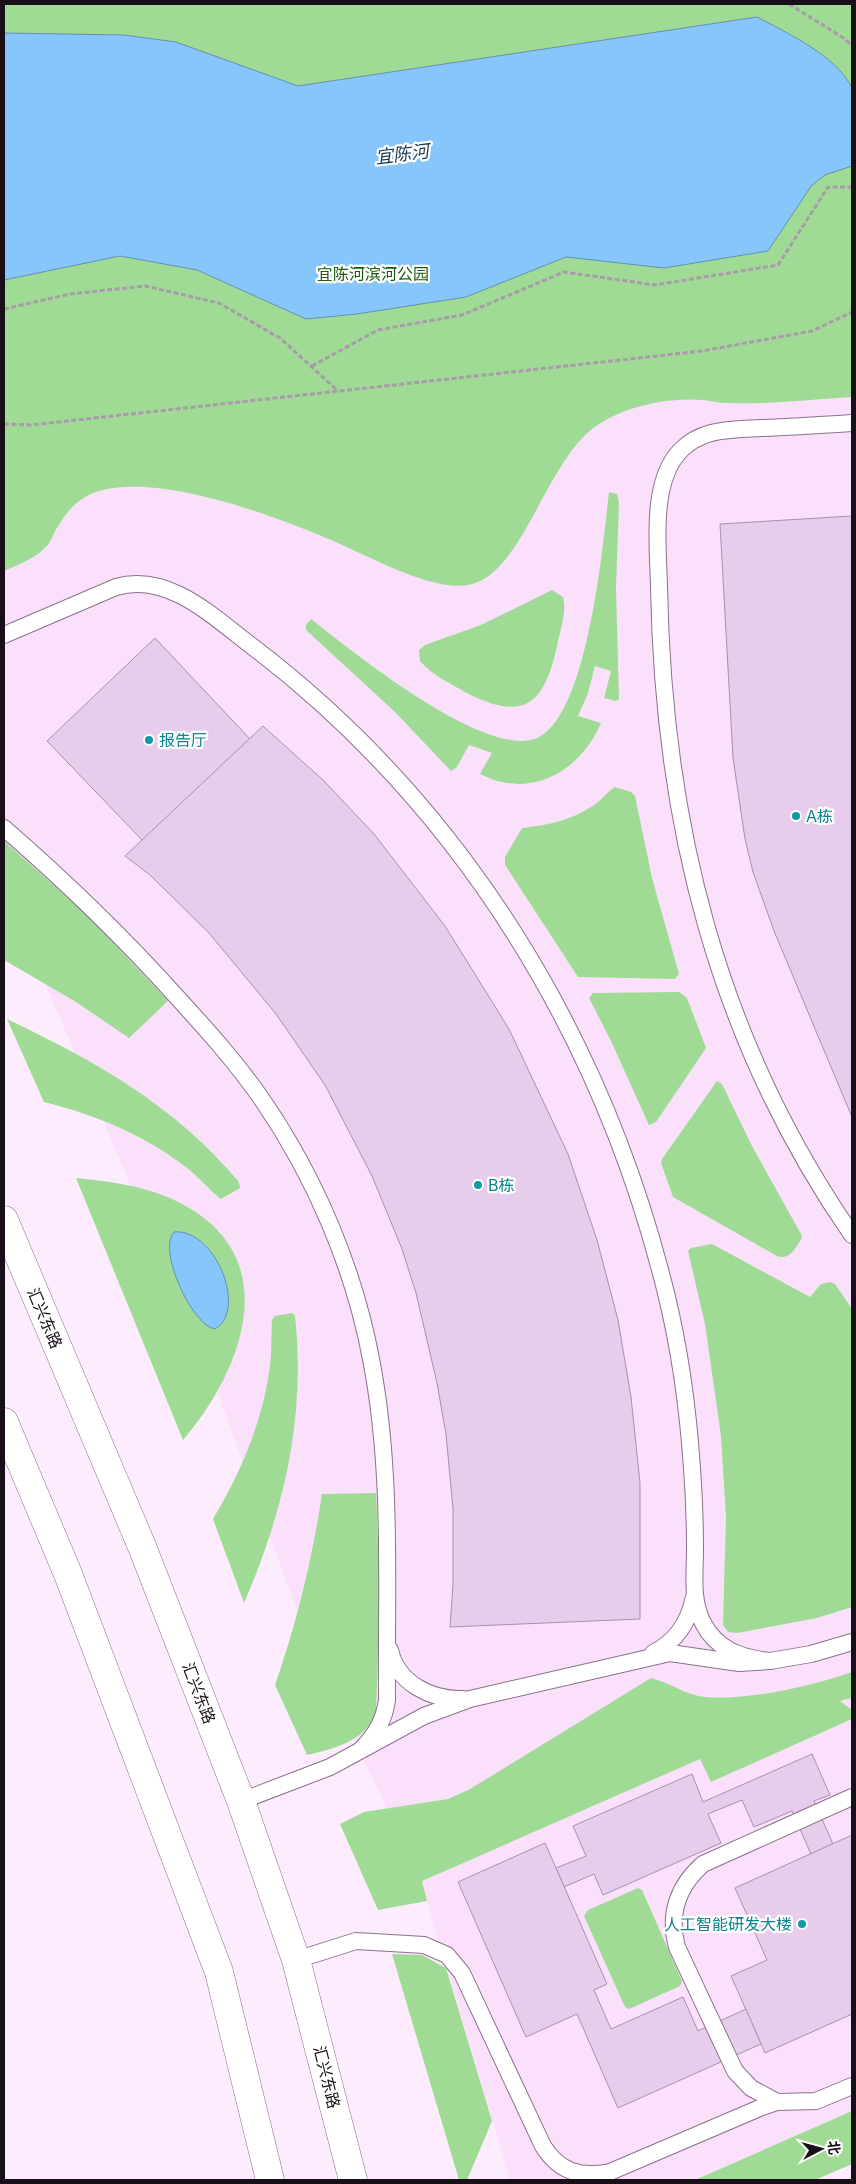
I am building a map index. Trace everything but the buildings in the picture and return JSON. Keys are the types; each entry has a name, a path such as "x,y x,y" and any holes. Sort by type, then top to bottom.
{"main road":[{"name":"汇兴东路","path":"4,1220 143,1549 241,1801 296,1960 353,2180"},
{"path":"4,1422 68,1574 219,1972 270,2180"}],"lane":[{"path":"852,423 724,431 711,433 689,443 672,460 662,484 659,573 662,655 671,750 681,819 705,924 734,1012 771,1097 814,1177 852,1236"},
{"path":"4,635 116,587 132,582 165,587 184,597 264,655 357,737 421,807 494,901 534,962 584,1058 620,1140 648,1225 667,1296 682,1371 688,1420 694,1509 694,1592 691,1611 683,1627 661,1649 645,1657"},
{"path":"4,828 93,909 148,965 218,1042 262,1100 291,1147 318,1199 353,1289 371,1358 386,1483 389,1561 387,1700 384,1717 377,1732 361,1750"},
{"path":"694,1592 702,1621 720,1645 733,1654 749,1659 770,1661"},
{"path":"387,1636 391,1654 399,1670 410,1683 434,1697 470,1699"},
{"path":"241,1801 330,1767 424,1716 470,1699 645,1657 678,1653 739,1663 770,1661 811,1654 852,1642"},
{"path":"777,2102 751,2088 735,2071 677,1947 673,1933 675,1905 686,1882 703,1864 852,1797"},
{"path":"296,1960 356,1941 424,1945 447,1955 462,1973 543,2146 551,2159 574,2173 585,2175 610,2172 777,2102 816,2101 852,2086"}],"path":[{"path":"788,4 845,39 852,46"},
{"path":"312,366 378,330 462,315 564,272 656,284 778,266 828,187 852,186"},
{"path":"4,308 70,294 145,286 219,303 280,338 339,391"},
{"path":"4,424 31,425 702,351 812,331 852,312"}],"shaded area":[{"path":"852,386 852,2111 695,2180 510,2180 419,1875 311,1649 218,1394 4,889 4,440"}],"green space":[{"name":"宜陈河滨河公园","path":"4,4 852,4 852,397 758,403 726,403 691,399 663,401 636,407 611,417 599,424 580,440 564,462 520,538 505,560 488,577 468,585 453,586 418,578 309,531 250,509 185,492 124,487 99,491 86,496 67,514 49,544 43,550 27,561 4,571"},
{"path":"609,492 617,494 619,502 616,588 619,699 615,701 604,698 611,671 595,666 588,693 578,716 601,723 594,737 575,761 549,778 519,784 491,779 480,774 492,753 469,745 457,767 451,771 395,712 306,630 306,625 311,619 387,677 420,699 486,733 514,741 537,738 554,723 569,698 581,664 597,587"},
{"path":"552,590 563,597 563,622 552,666 545,682 538,694 528,702 517,706 503,706 487,702 442,679 420,661 419,650 425,645 481,625"},
{"path":"615,787 631,792 635,796 652,878 679,974 675,979 578,977 505,865 505,857 522,828 570,818 597,803"},
{"path":"4,841 88,916 168,1001 129,1038 76,1002 4,960"},
{"path":"679,992 687,998 706,1048 656,1122 649,1125 611,1041 589,998 593,993"},
{"path":"7,1019 103,1069 161,1108 214,1155 239,1182 240,1188 221,1199 196,1175 171,1156 137,1136 82,1113 44,1102"},
{"path":"717,1081 722,1084 752,1146 801,1234 802,1238 786,1257 777,1256 673,1197 661,1163 662,1159"},
{"path":"76,1178 121,1184 154,1192 165,1196 204,1218 229,1244 242,1275 244,1308 238,1342 225,1376 206,1409 183,1440"},
{"path":"712,1244 810,1297 821,1284 830,1282 835,1284 852,1309 852,1607 817,1618 737,1633 728,1632 723,1625 726,1517 721,1436 705,1324 688,1251 691,1248"},
{"path":"292,1313 295,1316 298,1354 297,1391 289,1463 270,1534 244,1603 213,1519 233,1483 249,1445 262,1406 270,1366 272,1320 275,1316"},
{"path":"376,1493 380,1591 376,1713 364,1731 348,1742 328,1750 307,1755 275,1685 303,1591 314,1543 322,1494"},
{"path":"852,1672 852,1698 840,1701 852,1710 852,1719 711,1782 700,1759 422,1881 427,1901 378,1910 340,1824 364,1812 448,1799 470,1789 651,1678 698,1696 722,1698 759,1695 779,1691"},
{"path":"638,1888 642,1890 682,1981 680,1986 629,2009 625,2007 584,1916 588,1910"},
{"path":"392,1954 422,1955 446,1968 492,2121 467,2180 459,2180"},
{"path":"852,2111 852,2164 815,2180 695,2180"}],"water":[{"name":"宜陈河","path":"757,17 810,46 845,76 852,88 852,166 825,175 812,185 768,251 664,268 566,257 466,297 357,314 306,319 197,270 120,256 4,280 4,33 124,35 176,42 298,86"},
{"path":"174,1232 189,1234 202,1243 214,1256 222,1272 227,1289 228,1305 224,1319 215,1329 206,1325 197,1315 187,1301 180,1286 173,1269 170,1254 170,1241"}],"place":[{"name":"报告厅","path":"149,740"},
{"name":"A栋","path":"796,816"},
{"name":"B栋","path":"478,1185"},
{"name":"人工智能研发大楼","path":"802,1924"}]}
